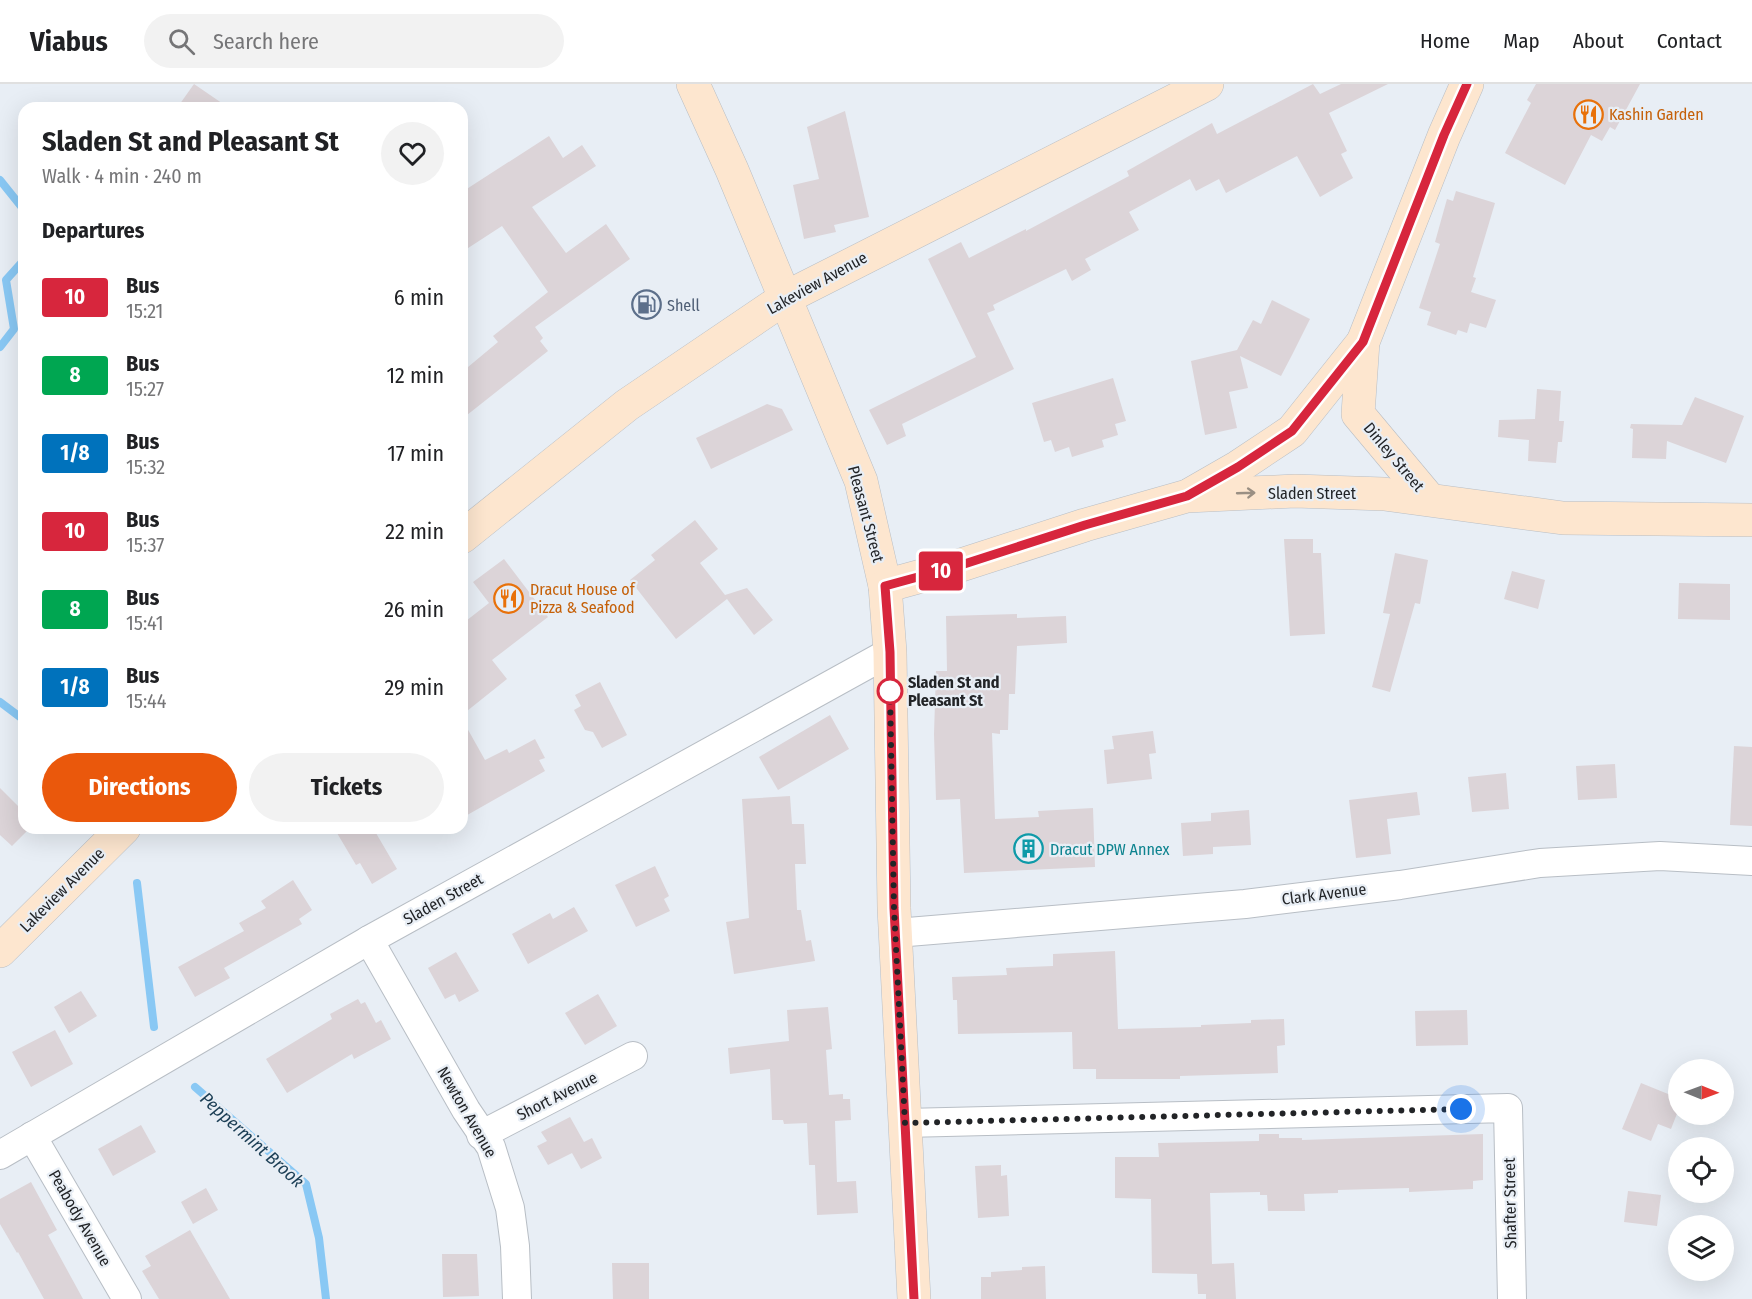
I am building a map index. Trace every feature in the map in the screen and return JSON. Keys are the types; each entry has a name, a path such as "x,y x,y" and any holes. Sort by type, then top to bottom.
{"main road":[{"name":"Pleasant Street","path":"693,84 861,481 885,586 890,652 896,933 914,1299"},
{"name":"Lakeview Avenue","path":"468,532 627,405 785,298 1208,84"},
{"name":"Dinley Street","path":"1187,496 1238,467 1292,431 1363,342 1444,135 1467,84"},
{"name":"Dinley Street","path":"1363,342 1358,414 1429,499"},
{"name":"Sladen Street","path":"885,586 1187,496 1296,491 1384,494 1563,518 1752,520"},
{"name":"Lakeview Avenue","path":"0,951 118,834"}],"street":[{"name":"Sladen Street","path":"0,1155 369,940 890,652"},
{"name":"Clark Avenue","path":"896,933 1245,904 1400,885 1540,863 1660,856 1752,861"},
{"name":"Newton Avenue","path":"369,940 481,1135 491,1147 510,1208 517,1299"},
{"name":"Short Avenue","path":"481,1135 633,1056"},
{"name":"Shafter Street","path":"905,1123 1508,1108 1512,1299"},
{"name":"Peabody Avenue","path":"32,1136 127,1299"}],"building":[{"path":"194,84 220,102 181,102"},
{"path":"1313,84 1320,94 1341,84 1388,84 1329,113 1347,151 1341,154 1353,178 1320,197 1297,156 1226,193 1219,179 1196,191 1190,179 1129,212 1139,230 1085,259 1091,270 1072,281 1066,269 993,305 995,310 987,313 1014,369 902,424 906,436 887,445 869,410 976,357 928,259 961,242 969,258 1026,229 1026,231 1129,176 1127,171 1212,123 1217,134"},
{"path":"1536,84 1640,84 1615,130 1610,127 1602,141 1591,135 1565,185 1505,153 1531,103 1527,100"},
{"path":"845,111 869,217 834,225 836,232 804,239 793,185 819,179 807,127"},
{"path":"549,136 563,158 582,145 596,166 532,207 566,253 606,224 630,259 535,327 543,338 540,341 548,351 468,414 468,367 498,342 493,336 548,292 502,226 468,248 468,188"},
{"path":"1456,191 1495,203 1473,277 1476,278 1471,292 1496,300 1486,328 1470,323 1467,333 1458,330 1456,335 1427,325 1431,312 1419,308 1440,244 1435,242 1447,199 1453,201"},
{"path":"1272,300 1310,319 1281,376 1240,356 1248,388 1229,392 1237,428 1205,435 1191,361 1237,350 1253,320 1261,324"},
{"path":"1113,378 1126,421 1115,424 1118,435 1102,440 1104,447 1072,457 1069,447 1055,452 1051,440 1044,442 1032,403"},
{"path":"1537,389 1561,391 1559,421 1564,421 1562,442 1558,442 1556,463 1528,461 1529,440 1498,437 1499,420 1535,419"},
{"path":"1695,397 1744,416 1726,463 1667,441 1666,459 1632,458 1633,429 1630,428 1631,424 1682,425"},
{"path":"767,404 782,409 793,430 711,469 696,438"},
{"path":"695,520 718,549 700,563 725,595 747,588 773,620 754,635 727,599 676,639 630,580 655,560 651,555"},
{"path":"1284,539 1313,539 1313,553 1321,553 1325,634 1290,636"},
{"path":"1395,553 1428,560 1420,604 1415,603 1390,692 1372,687 1390,614 1383,613"},
{"path":"504,559 548,617 492,660 507,679 468,710 468,619 489,603 473,582"},
{"path":"1512,571 1545,580 1538,609 1504,599"},
{"path":"1679,583 1730,584 1730,620 1678,619"},
{"path":"1017,614 1017,618 1066,616 1067,643 1017,646 1015,694 1009,694 1008,730 1000,730 1000,734 992,733 995,819 1039,817 1038,811 1093,808 1095,867 964,873 960,799 936,800 934,734 936,671 947,671 946,616"},
{"path":"600,682 627,735 602,748 593,732 585,730 574,710 581,706 575,695"},
{"path":"830,715 849,749 778,790 759,757"},
{"path":"468,730 485,760 507,749 509,753 535,739 545,758 539,760 545,771 468,815"},
{"path":"1153,731 1156,753 1149,754 1152,779 1107,784 1104,750 1114,749 1112,736"},
{"path":"1734,746 1752,747 1752,826 1730,825"},
{"path":"1615,764 1617,798 1578,800 1576,766"},
{"path":"1506,773 1509,809 1472,812 1468,777"},
{"path":"0,788 18,806 18,834 24,834 12,846 0,835"},
{"path":"1417,792 1420,815 1387,819 1391,854 1356,858 1349,800"},
{"path":"790,796 792,824 804,824 806,864 795,864 797,910 801,910 806,941 811,940 815,961 734,974 726,922 749,918 742,799"},
{"path":"1249,810 1251,845 1213,847 1213,854 1183,856 1181,823 1211,821 1211,813"},
{"path":"338,834 377,834 397,869 372,884 360,863 356,865"},
{"path":"655,866 669,896 664,899 670,911 636,927 615,885"},
{"path":"293,880 312,910 299,919 302,924 224,968 230,978 195,997 178,967 244,931 239,923 266,908 261,901"},
{"path":"574,907 588,931 528,964 512,934 550,913 553,919"},
{"path":"1115,951 1118,1029 1201,1027 1201,1025 1251,1023 1251,1020 1284,1019 1285,1045 1277,1046 1278,1073 1180,1076 1180,1079 1096,1079 1096,1069 1073,1069 1072,1032 958,1034 957,1000 953,1000 952,977 1007,975 1006,968 1053,966 1053,954"},
{"path":"456,952 479,991 459,1002 455,994 445,999 428,968"},
{"path":"81,991 97,1016 69,1033 54,1007"},
{"path":"598,994 617,1026 585,1045 565,1013"},
{"path":"358,999 361,1004 365,1002 376,1023 381,1020 391,1039 354,1059 352,1054 287,1093 266,1059 332,1019 330,1014"},
{"path":"828,1007 832,1049 826,1050 829,1095 843,1094 843,1099 850,1099 851,1120 835,1121 837,1182 856,1181 858,1213 817,1215 815,1165 809,1165 807,1123 784,1124 783,1120 772,1120 770,1069 730,1074 728,1048 789,1041 787,1010"},
{"path":"1467,1010 1468,1045 1416,1046 1415,1011"},
{"path":"55,1030 73,1064 31,1087 12,1052"},
{"path":"1641,1083 1668,1094 1668,1125 1673,1125 1671,1129 1658,1124 1651,1141 1622,1129"},
{"path":"570,1117 584,1142 592,1138 602,1158 581,1169 572,1153 548,1165 537,1146 547,1141 541,1132"},
{"path":"141,1125 156,1152 113,1176 98,1149"},
{"path":"1259,1134 1279,1134 1279,1138 1302,1138 1302,1140 1483,1134 1483,1180 1473,1181 1473,1189 1409,1192 1409,1188 1338,1190 1338,1193 1304,1194 1305,1211 1268,1211 1267,1195 1260,1195 1260,1192 1210,1193 1212,1264 1234,1263 1236,1299 1206,1299 1206,1294 1198,1294 1197,1274 1152,1273 1151,1199 1115,1198 1115,1157 1159,1157 1158,1143 1259,1141"},
{"path":"1001,1165 1001,1176 1007,1175 1009,1216 978,1218 975,1166"},
{"path":"31,1182 57,1230 48,1235 83,1299 44,1299 0,1224 0,1199"},
{"path":"206,1188 218,1210 193,1224 181,1202"},
{"path":"1628,1191 1661,1195 1657,1226 1624,1222"},
{"path":"190,1230 230,1299 159,1299 142,1271 151,1266 145,1256"},
{"path":"442,1254 477,1254 479,1296 443,1297"},
{"path":"612,1263 649,1263 649,1299 613,1299"},
{"path":"1045,1266 1046,1299 981,1299 981,1277 991,1277 991,1272"}],"waterway":[{"name":"Peppermint Brook","path":"0,180 18,202"},
{"name":"Peppermint Brook","path":"0,347 14,329 6,280 18,267"},
{"name":"Peppermint Brook","path":"0,702 18,716"},
{"name":"Peppermint Brook","path":"137,883 154,1027"},
{"name":"Peppermint Brook","path":"195,1087 306,1184 319,1238 326,1299"}],"bus line":[{"name":"10","path":"914,1299 894,908 890,652 885,586 1187,496 1238,467 1292,431 1363,342 1444,135 1467,84"}],"place":[{"name":"Kashin Garden","path":"1588,114"},
{"name":"Shell","path":"646,305"},
{"name":"Dracut House of Pizza & Seafood","path":"509,598"},
{"name":"Sladen St and Pleasant St","path":"890,691"},
{"name":"Dracut DPW Annex","path":"1029,849"}],"route":[{"path":"890,691 894,908 905,1123 1461,1109"}]}
